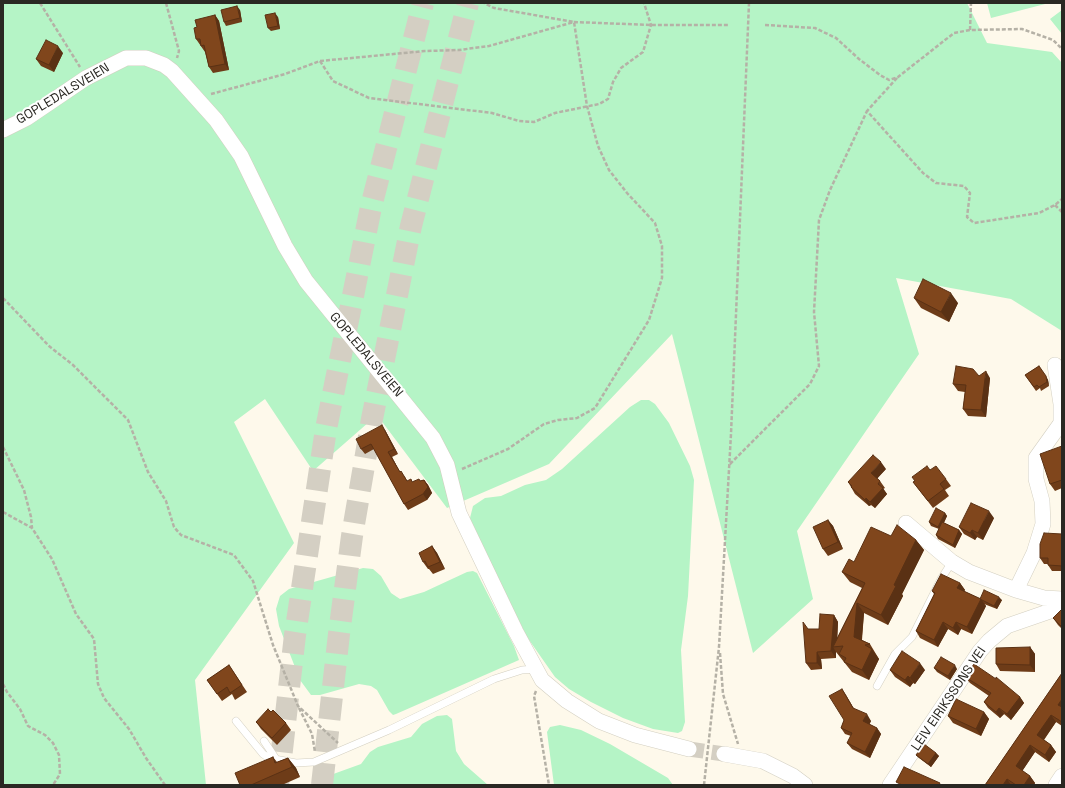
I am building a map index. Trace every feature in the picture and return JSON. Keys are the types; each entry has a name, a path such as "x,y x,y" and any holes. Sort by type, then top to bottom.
{"street":[{"name":"GOPLEDALSVEIEN","path":"3,130 27,118 86,78 126,58 146,58 164,65 172,71 216,120 237,150 285,246 306,281 326,308 433,438 450,475 459,513 516,632 539,674 568,701 600,721 635,735 689,749"},
{"path":"1016,590 1034,553 1043,524 1042,501 1036,480 1036,458 1061,423 1061,404 1056,365"},
{"path":"906,523 952,562 969,572 1016,590 1044,598 1062,599"},
{"name":"LEIV EIRIKSSONS VEI","path":"890,785 980,651 989,641 1007,626 1062,607"},
{"path":"724,754 741,755 781,769 805,785"},
{"path":"1056,785 1062,776"}],"lane":[{"path":"877,686 895,654 912,637 941,579 952,562"},
{"path":"236,721 263,754 276,759 296,763 314,762 344,750 494,679 522,670 539,674"},
{"path":"264,741 276,759"}],"path":[{"path":"40,3 64,39 86,78"},
{"path":"166,3 179,50 172,71"},
{"path":"484,3 494,8 574,22 651,25 729,25"},
{"path":"320,61 333,81 369,98 492,113 519,121 534,122 554,114 599,104 608,99 613,82 621,68 643,52 651,25 644,3"},
{"path":"704,785 719,647 730,464 749,3"},
{"path":"970,30 971,3"},
{"path":"208,93 213,94 285,74 320,61 425,51 460,50 489,46 574,22"},
{"path":"450,475 508,449 544,424 558,420 577,418 595,408 649,320 662,278 662,246 654,223 627,194 609,170 598,146 587,106 574,22"},
{"path":"765,25 815,28 836,38 880,75 889,80 898,77"},
{"path":"730,464 810,384 818,366 814,312 819,220 830,190 867,111 898,77 917,64 954,33 970,30 1022,29 1053,40 1062,49"},
{"path":"867,111 923,173 936,183 964,186 970,193 967,217 974,223 1039,213 1055,206 1062,199"},
{"path":"1055,206 1062,212"},
{"path":"3,298 49,346 73,365 128,420 148,472 166,501 174,527 181,535 234,555 253,581 273,645 314,742 314,762"},
{"path":"3,447 24,490 31,517 32,528 52,559 76,614 94,639 98,684 104,698 129,729 146,758 165,785"},
{"path":"3,512 32,528"},
{"path":"719,647 723,694 741,755"},
{"path":"539,674 534,696 549,785"},
{"path":"3,684 6,692 20,709 28,726 45,735 53,742 59,755 60,774 53,785"},
{"path":"298,706 322,726 344,750"}],"green space":[{"path":"3,3 967,3 987,43 1052,52 1062,63 1062,331 1011,299 896,278 919,354 797,531 813,599 753,653 672,334 549,464 447,508 377,415 313,471 265,399 234,422 294,543 195,680 206,785 3,785"},
{"path":"987,3 1049,3 991,18"},
{"path":"1062,10 1062,34 1050,19"},
{"path":"641,400 649,400 655,404 669,423 690,466 694,480 688,596 681,650 685,722 682,731 678,733 653,729 623,718 569,689 555,677 527,637 505,595 472,526 470,518 473,506 485,498 501,496 525,485 546,480 562,469 630,407"},
{"path":"363,568 373,569 381,576 391,593 400,599 424,592 467,572 473,571 477,573 514,646 519,660 393,715 389,711 377,690 371,686 359,684 320,695 311,695 300,680 279,626 276,609 280,596 289,589"},
{"path":"447,715 452,719 456,751 464,764 488,785 322,785 325,777 361,764 370,752 378,747 411,737 422,724 437,716"},
{"path":"560,725 581,730 610,744 668,778 673,785 554,785 547,732 550,727"}],"building":[{"path":"237,6 240,18 224,22 221,10"},
{"path":"275,13 278,26 268,28 265,15"},
{"path":"215,15 225,64 209,67 204,45 201,46 200,39 196,39 194,28 197,27 195,20"},
{"path":"46,40 58,46 49,65 36,59"},
{"path":"923,279 951,293 941,312 914,298"},
{"path":"956,366 973,369 979,376 986,371 981,410 963,409 966,385 953,384"},
{"path":"1039,366 1046,376 1047,382 1039,387 1037,385 1034,387 1025,375"},
{"path":"382,425 394,449 388,452 400,472 401,471 407,481 411,479 412,482 419,479 420,481 424,480 428,487 423,494 404,504 371,444 361,449 356,439"},
{"path":"1062,446 1062,480 1050,484 1040,454"},
{"path":"873,455 881,462 871,473 880,481 878,484 883,488 870,502 866,498 865,500 851,487 852,486 848,482"},
{"path":"927,466 930,470 936,466 946,479 940,484 944,489 928,501 913,482 915,481 912,477"},
{"path":"971,503 989,511 978,533 972,530 970,533 959,527"},
{"path":"936,508 945,513 938,527 929,522"},
{"path":"828,520 838,542 823,549 813,527"},
{"path":"942,522 959,530 953,545 936,535"},
{"path":"897,525 916,540 894,585 896,586 881,615 857,603 854,637 870,644 865,645 872,649 862,670 844,662 846,658 839,654 843,646 833,647 865,583 842,572 849,559 854,562 871,527 891,536"},
{"path":"1044,533 1062,534 1062,566 1048,565 1048,558 1040,558 1040,544"},
{"path":"432,546 440,562 428,567 425,561 423,562 419,553"},
{"path":"941,574 960,583 957,588 981,599 967,627 956,622 953,628 943,622 934,640 916,631 935,593 932,591"},
{"path":"984,590 999,597 994,606 980,599"},
{"path":"1062,609 1062,627 1053,618"},
{"path":"820,614 834,615 831,651 817,652 817,663 806,663 803,622 808,629 819,629"},
{"path":"1030,647 1030,665 996,664 996,648"},
{"path":"902,651 920,663 910,678 908,676 905,680 890,670"},
{"path":"941,657 955,665 948,676 934,668"},
{"path":"974,664 996,679 996,677 1020,697 1007,714 999,708 996,712 984,702 991,693 965,677"},
{"path":"229,665 242,685 230,693 227,687 217,694 207,680"},
{"path":"1062,673 1062,699 1058,705 1062,707 1062,722 1051,715 1037,735 1051,745 1045,755 1030,745 1016,766 1030,776 1024,785 1016,785 1007,779 1003,785 985,785"},
{"path":"842,689 853,708 867,714 863,721 877,728 865,752 847,743 852,733 841,728 844,720 829,696"},
{"path":"956,699 984,712 976,729 948,716"},
{"path":"268,709 271,712 273,710 286,723 272,738 256,722"},
{"path":"924,744 936,753 928,764 916,755"},
{"path":"273,757 275,763 288,758 292,767 251,785 240,785 235,773"},
{"path":"904,767 940,783 939,785 902,785 896,782"}],"tunnel":[{"path":"278,785 295,635 326,429 371,207 423,3"},
{"path":"322,785 352,536 372,419 411,226 468,3"},
{"path":"689,749 724,754"}]}
